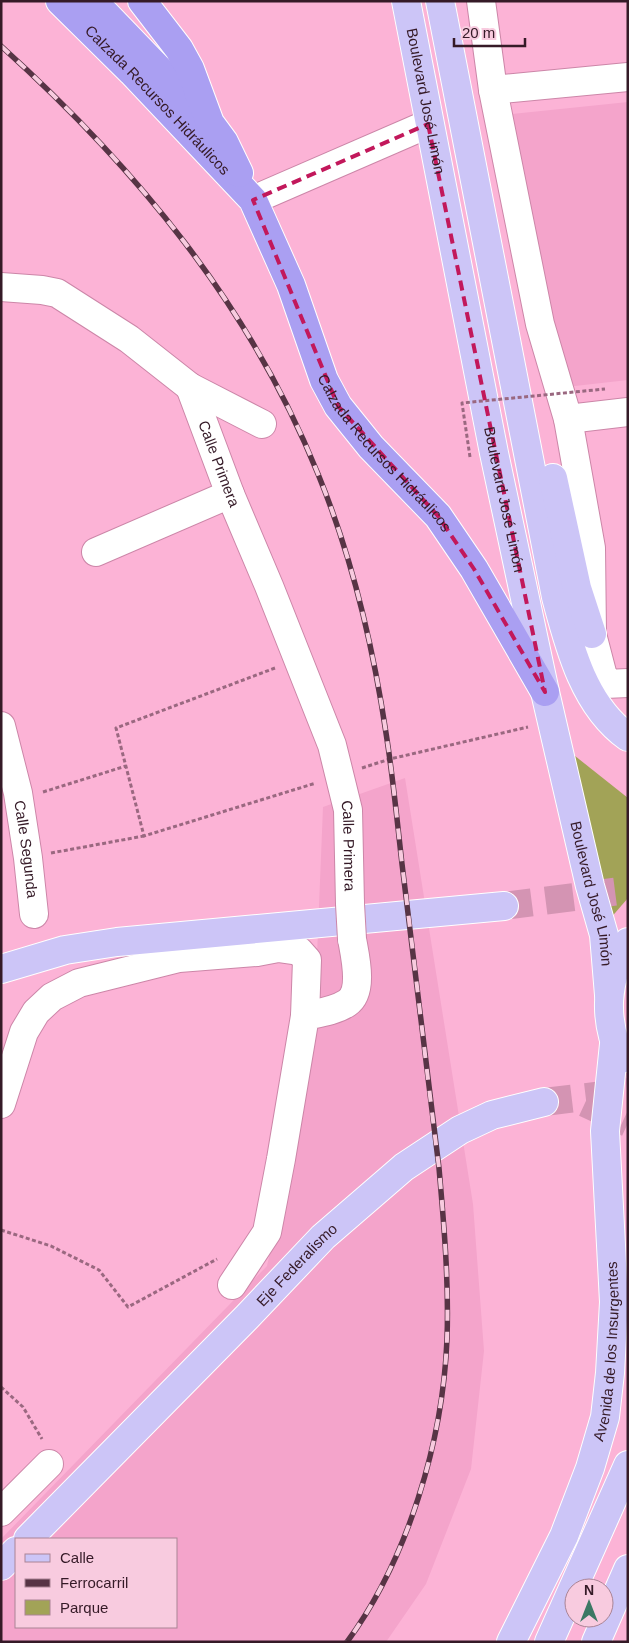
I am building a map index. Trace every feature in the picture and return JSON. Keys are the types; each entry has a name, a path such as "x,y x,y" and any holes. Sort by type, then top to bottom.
{"highway":[{"name":"Calzada Recursos Hidráulicos","path":"60,1 132,72 253,200"},
{"name":"Calzada Recursos Hidráulicos","path":"93,1 217,132 253,200 291,285 324,380 338,406 372,447 438,516 474,569 545,692"},
{"path":"142,1 179,49 190,69 217,132"}],"main road":[{"name":"Boulevard José Limón","path":"406,1 428,124 492,443 545,692 590,886 604,935 609,995"},
{"name":"Boulevard José Limón","path":"440,1 556,597 569,645 581,676 597,703 619,731 628,738"},
{"path":"502,314 537,395 564,536 577,588 592,634"},
{"path":"12,965 65,950 117,942 504,906"},
{"path":"628,942 618,959 609,995 609,1019 614,1044 628,1073"},
{"name":"Avenida de los Insurgentes","path":"511,1642 564,1536 590,1468 604,1417 610,1373 614,1302 605,1131 614,1044"},
{"name":"Eje Federalismo","path":"29,1538 323,1237 404,1167 460,1130 492,1115 544,1102"},
{"path":"549,1642 628,1465"},
{"path":"1,1566 15,1552"},
{"path":"596,1642 628,1569"}],"street":[{"path":"481,1 493,90 540,324 568,419 591,548 592,634 616,683"},
{"path":"493,90 628,77"},
{"path":"253,200 428,124"},
{"path":"1,287 57,293 129,339 190,386 262,424"},
{"name":"Calle Primera","path":"190,386 230,494 332,745 348,810 350,904 357,974 356,990 349,1003 305,1016"},
{"path":"568,419 628,412"},
{"path":"96,552 230,494"},
{"name":"Calle Segunda","path":"1,726 19,800 34,914"},
{"path":"1,1104 24,1032 36,1012 52,997 78,984 179,958 257,952 278,948 299,951 307,960 305,1016 267,1232 232,1285"},
{"path":"1,1512 49,1464"}],"path":[{"path":"470,456 462,403 604,388"},
{"path":"144,836 116,728 298,659"},
{"path":"28,858 144,836 390,759 552,721"},
{"path":"19,800 126,766"},
{"path":"1,1230 51,1246 99,1270 128,1307 223,1255"},
{"path":"1,1387 23,1407 40,1434 49,1464"}],"highlighted area":[{"path":"428,124 545,692 474,569 438,516 338,406 253,200"}],"shaded area":[{"path":"628,102 628,380 566,387 512,114"},
{"path":"405,778 473,1204 484,1351 471,1469 426,1584 386,1642 1,1642 1,1539 267,1266 313,1055 323,807"}],"green space":[{"path":"565,748 628,798 628,898 609,920"}],"tunnel":[{"path":"504,906 628,890"},
{"path":"544,1102 628,1092"},
{"path":"585,1103 628,1123"}],"railway":[{"path":"1,46 98,140 142,190 184,242 223,296 259,353 290,412 330,505 351,569 368,635 381,700 391,766 439,1168 447,1275 447,1339 438,1418 430,1458 418,1498 388,1574 369,1609 347,1642"}]}
